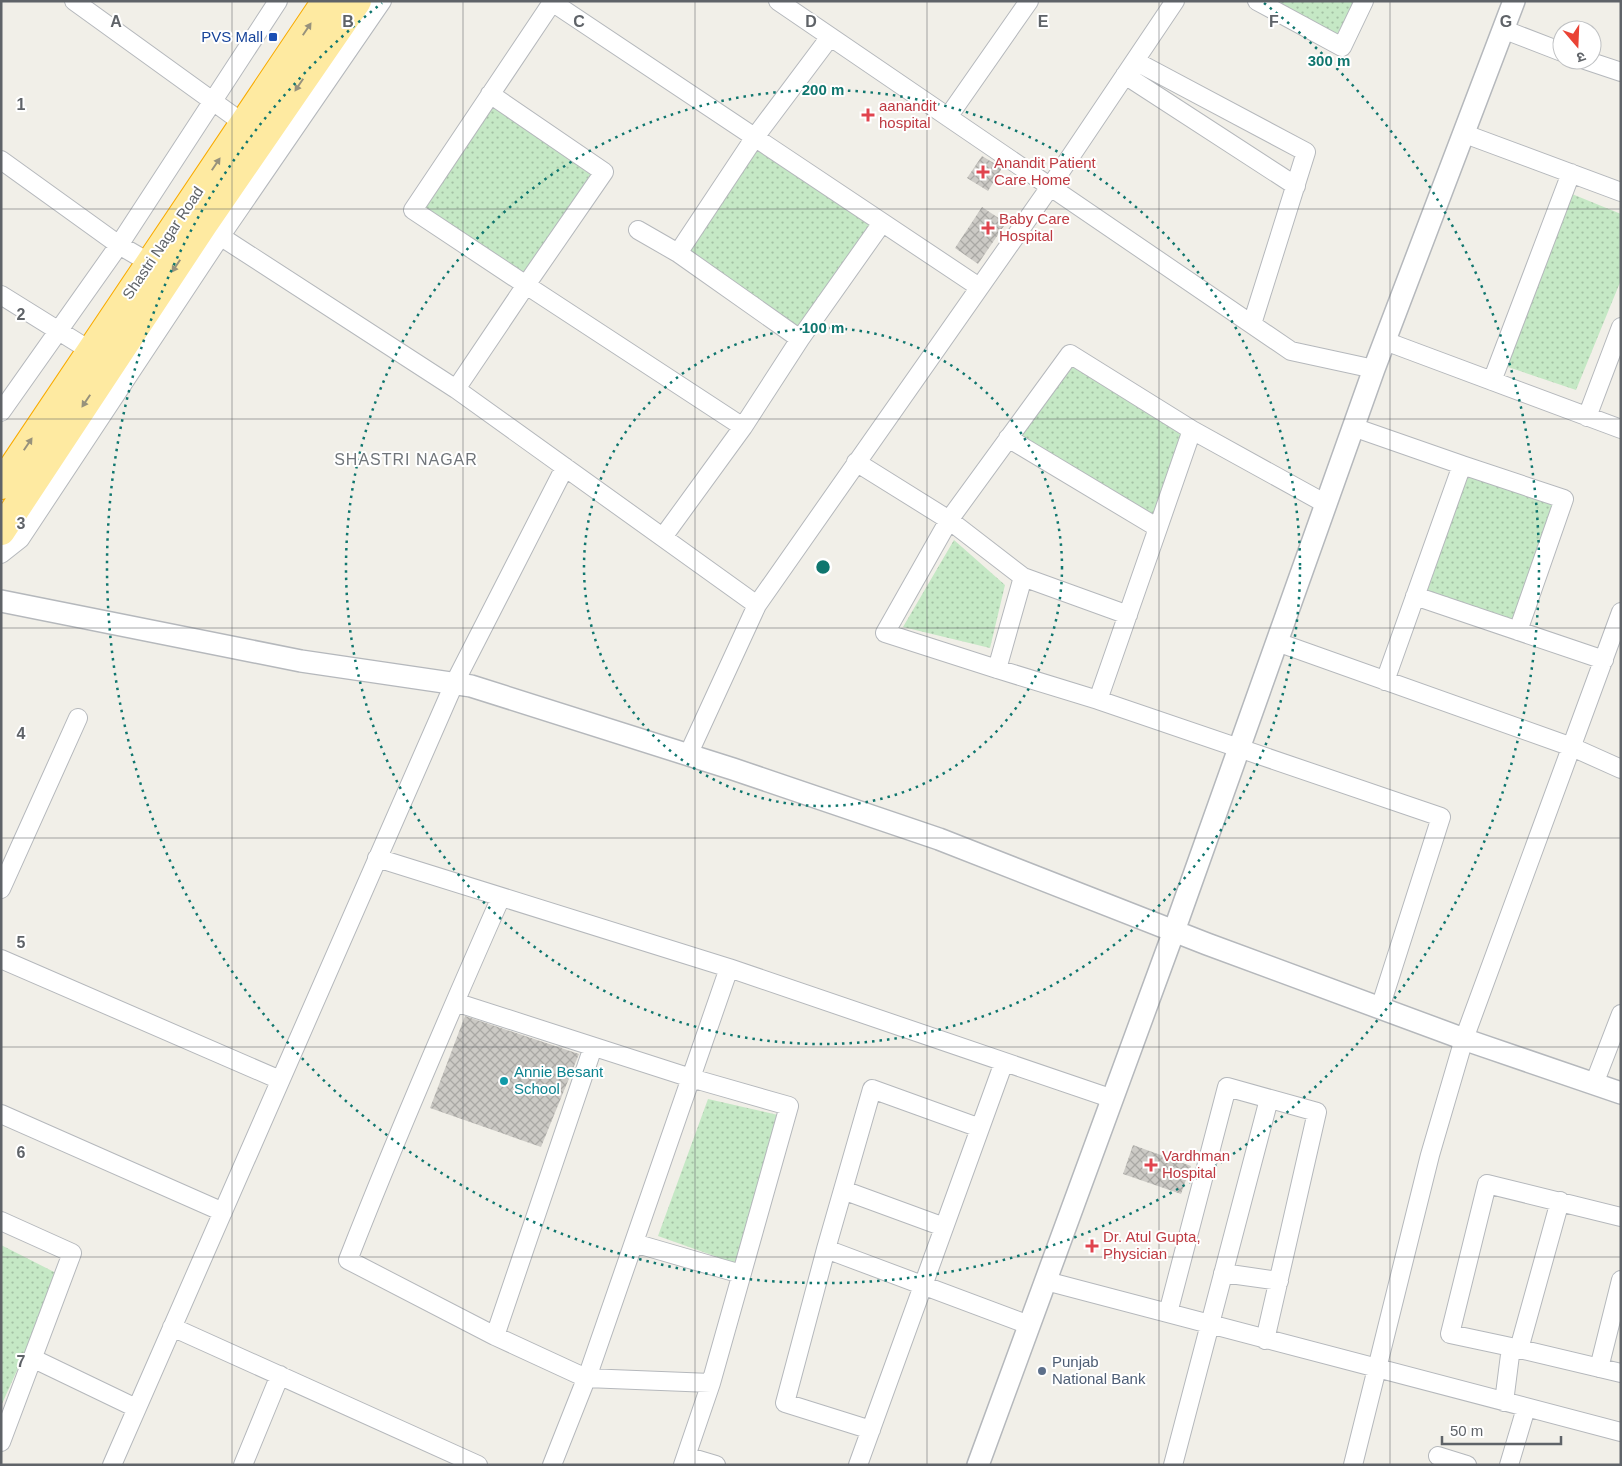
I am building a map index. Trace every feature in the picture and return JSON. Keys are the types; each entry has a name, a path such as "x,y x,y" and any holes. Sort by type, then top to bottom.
{"highway":[{"name":"Shastri Nagar Road","path":"1,485 326,1"},
{"path":"1,531 212,231 357,1"}],"street":[{"path":"74,1 213,99 243,123"},
{"path":"1,412 119,245 278,1"},
{"path":"1,554 20,539 212,231 382,1"},
{"path":"778,1 1291,351 1374,369"},
{"path":"948,117 1029,1"},
{"path":"688,754 757,605 978,287 1050,187 1175,1"},
{"path":"1257,1 1342,47 1364,1"},
{"path":"978,1465 1174,932 1374,369 1505,30 1514,1"},
{"path":"743,428 413,210 552,2 978,287"},
{"path":"1505,30 1552,48"},
{"path":"678,253 754,137 830,37"},
{"path":"1602,65 1621,72"},
{"path":"1130,68 1306,152 1252,324"},
{"path":"1130,68 1296,186"},
{"path":"456,389 604,172 490,94"},
{"path":"1465,134 1621,192"},
{"path":"1,160 119,245 150,263"},
{"path":"1492,381 1571,173"},
{"path":"663,537 743,428 800,339 882,223"},
{"path":"638,230 678,253 800,339"},
{"path":"212,231 456,389 757,605"},
{"path":"1,295 91,351"},
{"path":"1588,417 1621,327"},
{"path":"1385,341 1621,429"},
{"path":"1326,504 1192,430 1070,354 949,520 885,633 1098,700 1441,817 1380,1008"},
{"path":"1353,427 1564,499 1518,631"},
{"path":"1098,700 1192,430"},
{"path":"1008,438 1158,528"},
{"path":"856,462 949,520 1023,577 1128,615"},
{"path":"1385,680 1462,465"},
{"path":"112,1465 454,684 565,467"},
{"path":"997,669 1023,577"},
{"path":"1415,596 1604,660"},
{"path":"1,601 301,661 471,686 688,754 938,839 1174,932 1464,1039 1621,1093"},
{"path":"1353,1465 1430,1155 1464,1039 1621,612"},
{"path":"1277,642 1572,747 1621,769"},
{"path":"1,889 78,718"},
{"path":"377,858 729,968 1113,1099"},
{"path":"501,896 391,1150 348,1260 495,1336 586,1378 711,1383"},
{"path":"1,959 280,1080"},
{"path":"552,1465 586,1378 729,968"},
{"path":"455,1002 691,1078 789,1106 711,1383 685,1460 716,1465"},
{"path":"1594,1084 1621,1014"},
{"path":"495,1336 592,1047"},
{"path":"858,1465 1004,1062"},
{"path":"1168,1314 1227,1087 1317,1112 1265,1340"},
{"path":"871,1430 785,1403 826,1249 872,1089 980,1128"},
{"path":"1173,1465 1269,1099"},
{"path":"1,1114 223,1212"},
{"path":"1621,1216 1486,1184 1450,1334 1621,1374"},
{"path":"843,1190 944,1227"},
{"path":"1504,1402 1515,1348 1560,1201"},
{"path":"1,1221 72,1253 1,1442"},
{"path":"634,1243 742,1274"},
{"path":"826,1249 1028,1325"},
{"path":"1223,1273 1279,1281"},
{"path":"1599,1368 1621,1280"},
{"path":"1046,1281 1621,1432"},
{"path":"172,1327 280,1375 446,1458 478,1465"},
{"path":"32,1358 136,1408"},
{"path":"242,1465 280,1375"},
{"path":"1509,1465 1526,1408"},
{"path":"1438,1456 1459,1464"}],"green space":[{"path":"1277,1 1355,1 1337,35"},
{"path":"493,105 594,176 524,273 425,209"},
{"path":"756,145 870,224 798,327 688,253"},
{"path":"1572,194 1621,214 1621,280 1576,390 1502,365"},
{"path":"1073,363 1185,434 1155,517 1018,436"},
{"path":"1468,473 1556,503 1514,621 1427,592"},
{"path":"954,540 1005,585 990,648 903,627"},
{"path":"708,1099 778,1115 737,1264 658,1236"},
{"path":"1,1245 60,1275 1,1406"}],"building":[{"path":"982,156 1002,168 988,191 967,178"},
{"path":"982,207 1006,223 978,264 955,248"},
{"name":"Annie Besant School","path":"465,1016 579,1054 541,1147 430,1108"},
{"path":"1133,1145 1191,1166 1181,1194 1123,1174"}],"place":[{"name":"PVS Mall","path":"273,37"},
{"name":"aanandit hospital","path":"868,115"},
{"name":"Anandit Patient Care Home","path":"983,172"},
{"name":"Baby Care Hospital","path":"988,228"},
{"name":"Annie Besant School","path":"504,1081"},
{"name":"Vardhman Hospital","path":"1151,1165"},
{"name":"Dr. Atul Gupta, Physician","path":"1092,1246"},
{"name":"Punjab National Bank","path":"1042,1371"}],"district":[{"name":"SHASTRI NAGAR","path":"406,459"}]}
